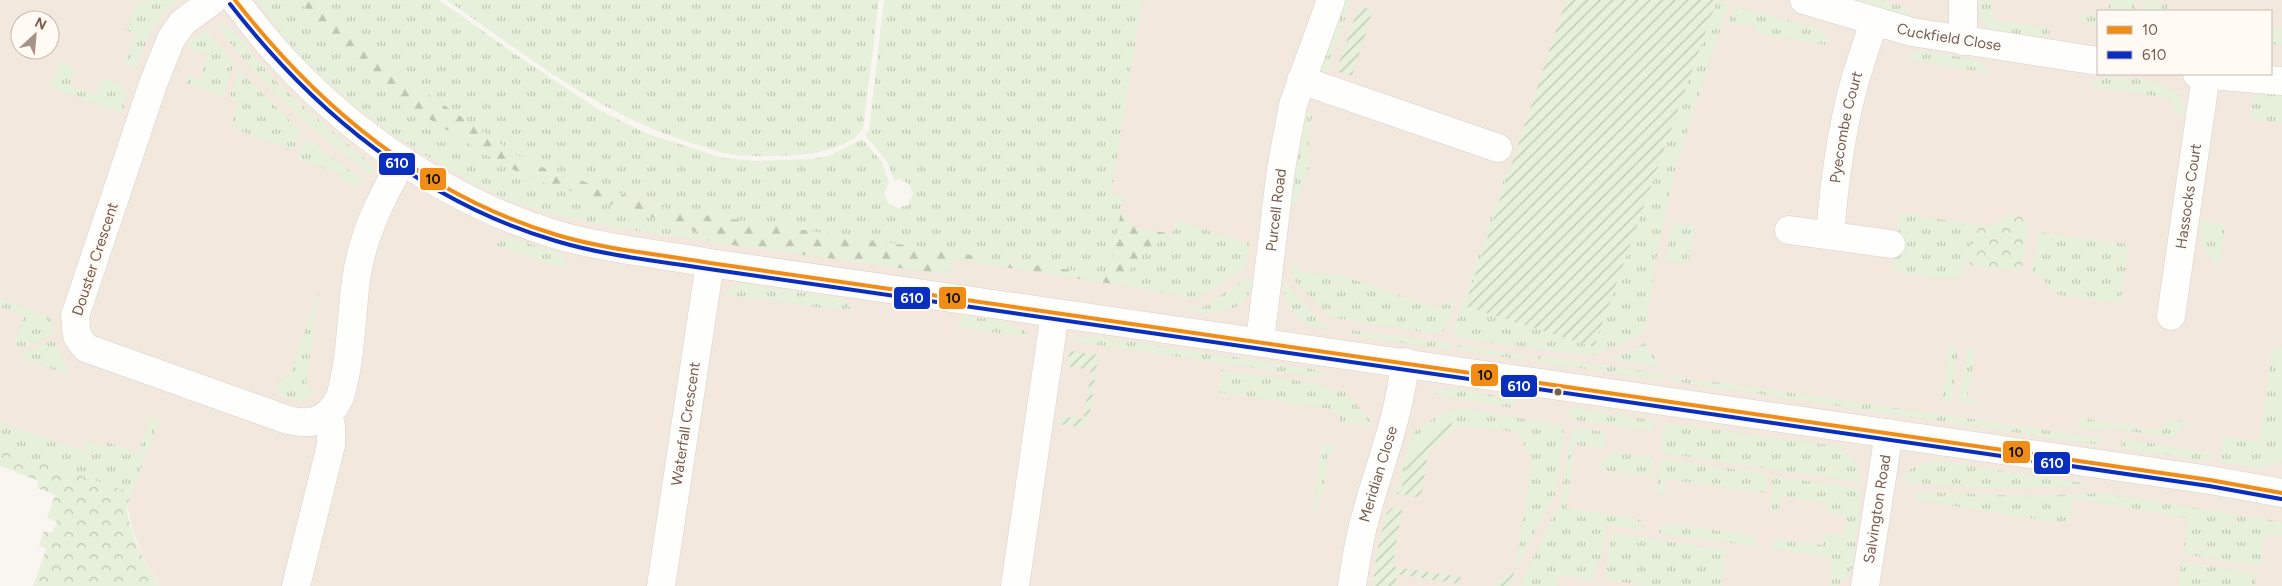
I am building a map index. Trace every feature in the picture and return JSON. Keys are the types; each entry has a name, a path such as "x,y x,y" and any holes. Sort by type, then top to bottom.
{"street":[{"name":"Douster Crescent","path":"213,0 182,23 171,39 82,294 75,316 74,329 80,342 92,351 288,420 308,423 326,415"},
{"path":"236,0 282,58 316,93 333,108 403,160 480,205 537,228 600,245 710,263 1260,341 2210,480 2282,493"},
{"name":"Purcell Road","path":"1260,341 1281,169 1293,105 1331,0"},
{"name":"Cuckfield Close","path":"1804,0 1912,32 2097,61"},
{"path":"1963,0 1963,41"},
{"name":"Pyecombe Court","path":"1830,235 1834,190 1846,118 1874,22"},
{"name":"Hassocks Court","path":"2171,316 2201,75"},
{"path":"2213,75 2282,81"},
{"path":"1301,80 1498,148"},
{"path":"296,586 331,445 331,425 326,415 336,404 342,389 356,279 370,223 403,160"},
{"path":"1789,230 1891,244"},
{"name":"Waterfall Crescent","path":"661,586 710,263"},
{"path":"1015,586 1054,313"},
{"name":"Meridian Close","path":"1352,586 1363,524 1398,409 1405,362"},
{"name":"Salvington Road","path":"1865,586 1889,433"}],"shaded area":[{"path":"0,0 334,0 516,144 1105,265 1127,0 2282,0 2282,586 160,586 146,564 132,528 127,505 132,493 0,448"}],"green space":[{"path":"137,0 147,3 148,0 180,0 157,22 148,38 137,68 125,64 136,34 126,30"},
{"path":"256,0 298,0 340,51 376,86 505,166 536,180 692,230 711,242 620,228 552,214 511,201 475,183 411,146 346,98 306,62"},
{"path":"298,0 323,0 366,50 381,62 527,162 665,209 1109,276 1121,211 1136,228 1172,234 1142,256 1119,285 953,259 950,275 711,242 692,230 536,180 505,166 376,86 340,51"},
{"path":"323,0 439,0 599,110 645,133 723,158 756,161 812,159 831,155 862,139 882,162 889,183 884,193 888,203 898,208 908,205 913,194 909,184 900,179 894,181 888,163 865,135 869,130 884,0 1142,0 1111,193 1124,196 1109,276 677,212 536,166 515,154 381,63 366,50"},
{"path":"447,0 879,0 863,129 851,140 833,148 805,154 744,156 712,150 655,130 592,99 533,61"},
{"path":"1343,0 1351,0 1327,73 1321,71 1318,64"},
{"path":"1566,0 1717,0 1594,347 1465,306"},
{"path":"1717,0 1729,3 1676,165 1655,264 1645,333 1591,356 1461,338 1455,332 1456,324 1506,173 1594,347"},
{"path":"1850,0 1882,0 1911,9 1909,18"},
{"path":"2109,0 2135,0 2135,10 2109,10"},
{"path":"2143,0 2159,0 2159,4 2168,4 2167,10 2143,10"},
{"path":"1979,1 1992,1 1993,18 1996,21 2050,28 2049,34 2038,39 1997,34 1983,25 1980,17"},
{"path":"1359,6 1373,10 1352,76 1336,71"},
{"path":"1734,6 1818,28 1826,35 1827,45 1755,33 1756,26 1729,22"},
{"path":"2076,15 2097,15 2097,27 2081,22"},
{"path":"215,23 235,32 284,89 366,160 372,167 373,176 329,142 288,106 250,67"},
{"path":"2272,27 2282,28 2282,45 2272,44"},
{"path":"207,30 234,63 223,96 186,84 189,75 200,79 208,55 186,47 190,41"},
{"path":"1913,50 1981,60 1989,73 1910,60"},
{"path":"60,61 76,68 70,85 96,95 103,78 122,84 128,94 122,113 50,87"},
{"path":"239,70 300,131 293,150 230,127 239,102 229,99"},
{"path":"2107,76 2156,82 2167,86 2176,93 2182,102 2185,114 2173,113 2174,104 2170,98 2092,87 2093,83"},
{"path":"2253,95 2282,95 2282,123 2250,119"},
{"path":"1307,113 1313,114 1308,132 1309,166 1295,205 1290,205 1296,159"},
{"path":"306,137 362,180 359,187 340,180 341,174 298,159"},
{"path":"1899,213 1974,224 1969,259 1966,259 1962,276 1949,279 1900,272 1893,268"},
{"path":"2005,214 2023,217 2028,223 2022,271 1970,265 1969,259 1974,224 1983,226 1996,224"},
{"path":"1176,220 1249,243 1246,266 1237,274 1197,298 1119,285 1142,256 1172,234"},
{"path":"2201,221 2225,225 2219,266 2206,252 2201,235"},
{"path":"1673,223 1695,226 1688,264 1665,261"},
{"path":"2038,232 2129,244 2120,303 2059,295 2038,275 2032,274"},
{"path":"508,237 562,254 569,267 548,263 495,245"},
{"path":"1293,261 1300,272 1343,276 1436,308 1455,299 1446,329 1438,334 1330,317 1292,278"},
{"path":"1245,279 1254,280 1250,292 1237,307 1218,312 1186,310 1187,306 1202,308"},
{"path":"741,283 844,299 853,312 723,294"},
{"path":"1284,285 1288,286 1322,324 1328,326 1330,330 1313,326 1298,317 1287,303"},
{"path":"319,290 306,382 315,394 301,401 276,393 283,374 290,375"},
{"path":"0,299 51,317 52,335 22,348 14,345 25,316 0,307"},
{"path":"960,316 1008,323 1025,331 1032,338 958,327"},
{"path":"1351,330 1452,344 1451,350 1350,335"},
{"path":"1095,336 1324,371 1318,377 1072,341 1079,337"},
{"path":"54,340 71,376 21,358 23,353"},
{"path":"1645,343 1661,367 1612,359"},
{"path":"1457,345 1523,355 1526,360 1457,350"},
{"path":"2278,346 2282,347 2282,461 2261,468 2220,462 2224,436 2259,442 2272,351"},
{"path":"1949,347 1958,347 1952,402 1942,400"},
{"path":"1967,349 1975,350 1967,398 1977,400 1976,405 1959,402"},
{"path":"1070,351 1098,355 1089,420 1085,421 1084,428 1060,424 1060,416 1084,419 1091,370 1067,366"},
{"path":"1539,356 1664,374 1663,379 1535,362"},
{"path":"1221,370 1319,384 1335,391 1345,391 1371,421 1372,426 1339,422 1340,414 1331,412 1331,409 1218,392"},
{"path":"1674,376 2101,438 2101,445 1673,381"},
{"path":"1451,388 1515,399 1513,408 1434,394 1440,390"},
{"path":"1570,407 1656,421 1654,429 1651,431 1569,419"},
{"path":"1462,408 1564,426 1556,492 1515,570 1532,458 1517,432 1458,426 1451,423 1422,444 1409,459 1400,494 1396,494 1410,437 1420,427 1434,419"},
{"path":"151,417 159,420 132,493 0,448 0,422 83,451 87,441 104,447 106,442 138,453"},
{"path":"2080,418 2163,430 2165,419 2187,422 2176,435 2170,437 2103,427 2102,430 2078,427"},
{"path":"1451,423 1458,426 1428,452 1421,498 1400,494 1409,459 1422,444"},
{"path":"1664,423 1836,446 1854,460 1862,482 1661,453"},
{"path":"1572,428 1606,432 1604,448 1575,445 1566,508 1641,520 1642,530 1606,525 1601,563 1597,563 1594,580 1559,575 1557,586 1519,586 1560,502"},
{"path":"2122,439 2210,452 2209,461 2121,448"},
{"path":"1325,444 1333,446 1335,450 1327,457 1324,491 1319,495 1316,513 1313,512 1321,448"},
{"path":"0,448 132,493 127,505 127,513 133,535 144,559 160,586 33,586 46,549 39,545 44,531 52,533 57,521 47,518 55,495 37,488 39,481 0,466"},
{"path":"1611,452 1653,457 1651,477 1601,470 1602,458 1609,459"},
{"path":"1661,459 1768,474 1766,493 1666,479 1664,495 1656,494"},
{"path":"1940,461 2095,485 1999,489 1901,482 1907,472 1917,466 1928,462"},
{"path":"1773,476 1862,489 1853,565 1848,577 1842,583 1830,586 1832,557 1772,549 1775,539 1822,545 1824,534 1844,536 1847,516 1827,513 1828,503 1781,496 1778,513 1769,511"},
{"path":"1917,492 2035,496 2101,493 2282,522 2282,537 2265,535 2261,566 2183,554 2188,518 2073,498 2068,524 1916,500"},
{"path":"1392,508 1402,508 1394,556 1395,567 1461,577 1460,584 1397,574 1395,586 1373,586 1377,551 1387,512"},
{"path":"1663,523 1755,536 1755,546 1659,533 1660,526 1663,527"},
{"path":"1612,533 1726,550 1721,586 1648,586 1605,579"},
{"path":"2182,562 2257,574 2255,586 2178,586"},
{"path":"1515,570 1509,586 1494,586 1495,583"}],"transit line":[{"name":"10","path":"235,0 302,77 378,143 419,172 463,197 509,218 576,240 710,263 2210,480 2282,493"},
{"name":"610","path":"230,4 263,44 298,81 335,116 375,148 417,177 461,203 507,224 575,246 651,261 2209,486 2281,499"}]}
